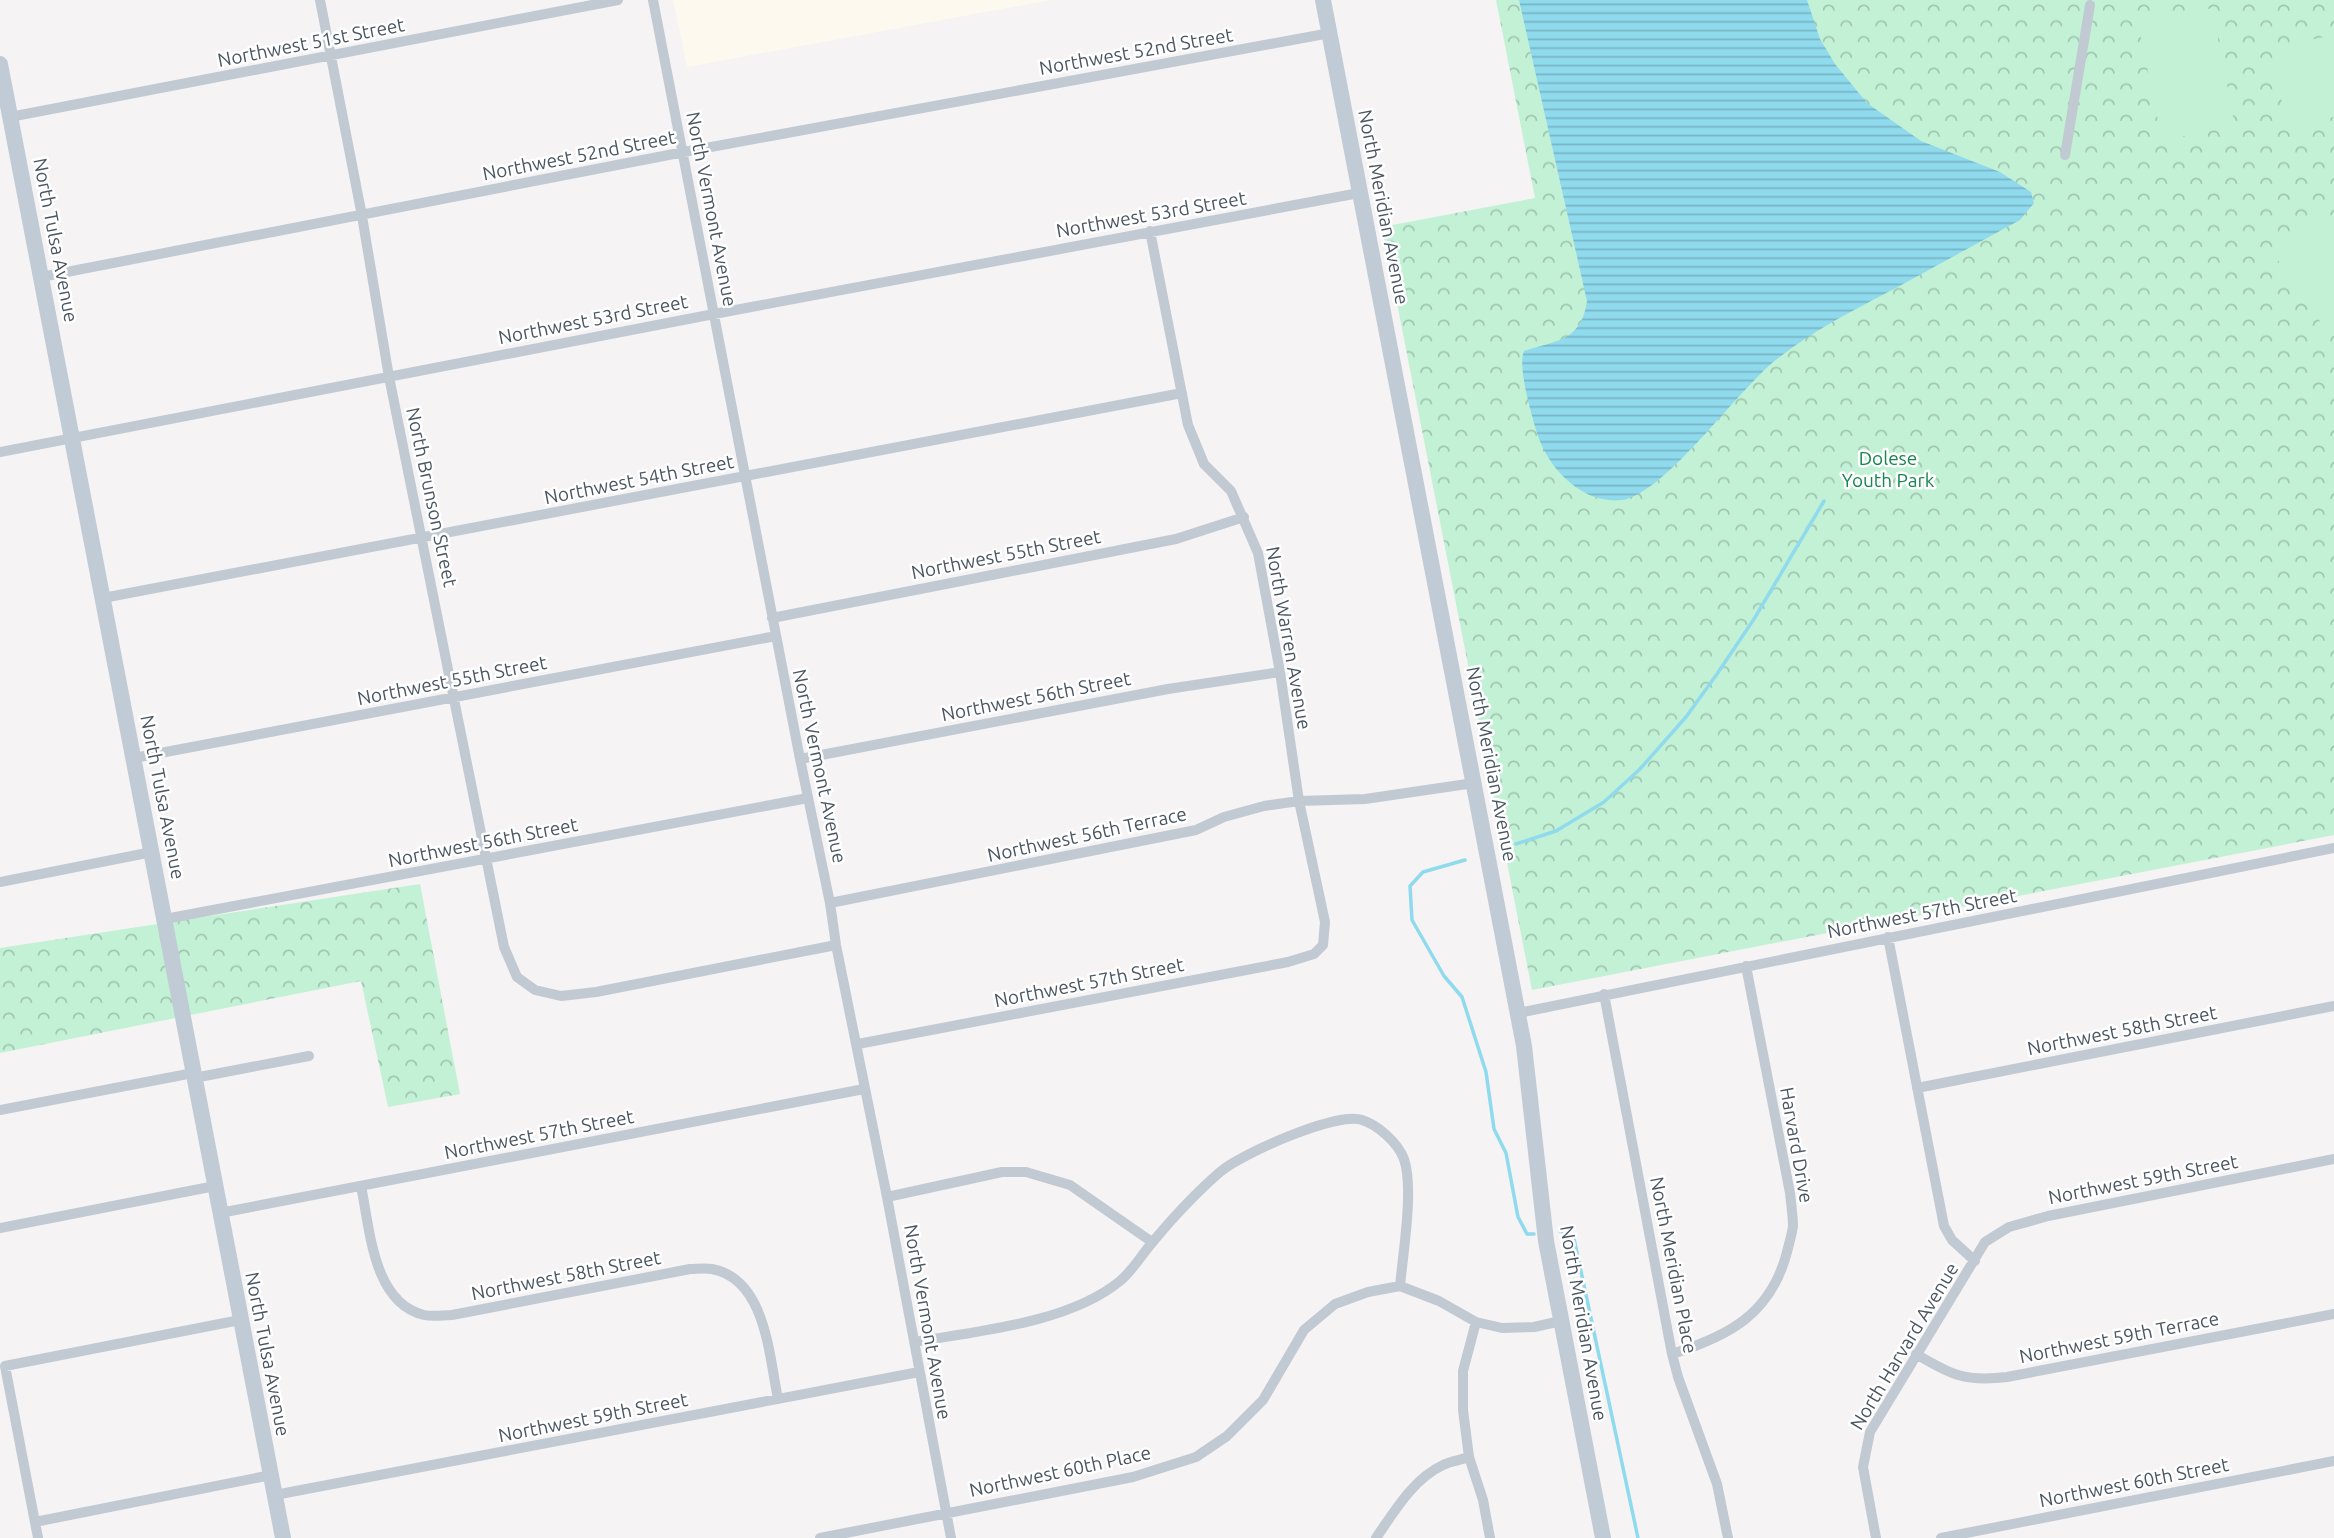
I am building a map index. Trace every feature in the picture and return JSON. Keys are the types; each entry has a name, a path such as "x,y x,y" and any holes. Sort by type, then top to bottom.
{"main road":[{"name":"North Meridian Avenue","path":"1324,0 1518,1013 1529,1085 1546,1241 1603,1538"},
{"name":"North Tulsa Avenue","path":"0,64 283,1538"}],"street":[{"name":"North Brunson Street","path":"320,0 362,216 389,377 485,859 504,947 517,976 535,990 561,996 596,992 836,945"},
{"name":"Northwest 51st Street","path":"10,117 618,0"},
{"name":"North Vermont Avenue","path":"653,0 836,945 858,1044 864,1089 951,1538"},
{"path":"2065,155 2091,5"},
{"name":"Northwest 52nd Street","path":"41,277 684,152 1330,33"},
{"name":"Northwest 53rd Street","path":"0,452 1359,193"},
{"name":"North Warren Avenue","path":"1150,231 1188,425 1204,464 1231,491 1258,553 1280,672 1299,801 1325,922 1324,945"},
{"name":"Northwest 54th Street","path":"103,598 1182,393"},
{"name":"Northwest 55th Street","path":"772,618 1176,539 1244,517"},
{"name":"Northwest 55th Street","path":"134,758 776,636"},
{"name":"Northwest 56th Street","path":"800,759 1168,689 1280,672"},
{"name":"Northwest 56th Terrace","path":"830,903 1161,838 1196,830 1224,817 1264,806 1299,801 1365,799 1474,783"},
{"name":"Northwest 56th Street","path":"165,919 808,797"},
{"name":"Northwest 57th Street","path":"1518,1013 2334,848"},
{"path":"0,882 152,852"},
{"name":"North Harvard Avenue","path":"1876,1538 1863,1467 1867,1442 1875,1422 1975,1261 1951,1240 1944,1226 1888,937"},
{"name":"Northwest 57th Street","path":"858,1044 1288,962 1314,954 1324,945"},
{"name":"Harvard Drive","path":"1672,1354 1709,1343 1746,1320 1769,1293 1782,1270 1793,1228 1790,1193 1746,966"},
{"name":"North Meridian Place","path":"1604,994 1672,1354 1717,1484 1728,1538"},
{"name":"Northwest 58th Street","path":"1917,1088 2334,1006"},
{"path":"0,1110 309,1056"},
{"name":"Northwest 57th Street","path":"220,1213 864,1089"},
{"path":"914,1342 1044,1318 1093,1297 1121,1280 1152,1242 1221,1171 1251,1152 1288,1136 1330,1122 1361,1119 1389,1137 1404,1158 1408,1191 1400,1286 1439,1301 1476,1322 1502,1328 1534,1327 1561,1321"},
{"name":"Northwest 59th Street","path":"1975,1261 1986,1242 2008,1227 2048,1216 2334,1159"},
{"path":"887,1197 1002,1172 1026,1172 1070,1185 1152,1242"},
{"name":"Northwest 58th Street","path":"361,1185 380,1275 390,1294 407,1309 426,1316 452,1315 690,1269 712,1269 732,1277 747,1289 758,1309 778,1399"},
{"path":"0,1228 215,1186"},
{"name":"Northwest 60th Place","path":"820,1538 1133,1478 1196,1457 1227,1436 1263,1400 1304,1330 1335,1304 1368,1292 1400,1286"},
{"name":"Northwest 59th Terrace","path":"1916,1354 1948,1373 1981,1380 2334,1314"},
{"path":"38,1538 5,1366 240,1320"},
{"path":"1476,1322 1463,1371 1463,1410 1469,1457 1483,1500 1490,1538"},
{"name":"Northwest 59th Street","path":"275,1495 919,1372"},
{"path":"1376,1538 1420,1481 1443,1465 1469,1457"},
{"name":"Northwest 60th Street","path":"1941,1538 2334,1461"},
{"path":"35,1522 271,1475"}],"shaded area":[{"path":"673,0 1051,0 687,67"}],"green space":[{"name":"Dolese Youth Park","path":"1496,0 2334,0 2334,835 1532,990 1382,227 1535,198"},
{"path":"2212,8 2235,126 2162,140 2138,23"},
{"path":"2334,35 2334,117 2287,127 2271,48"},
{"path":"2334,215 2334,336 2330,336 2273,253 2320,218"},
{"path":"420,884 460,1094 388,1107 361,981 0,1053 0,948"}],"water":[{"path":"1519,0 1807,0 1820,39 1835,64 1867,103 1921,141 2000,172 2031,192 2034,203 2020,220 1834,321 1790,349 1761,373 1659,480 1622,500 1593,496 1568,481 1549,459 1537,433 1522,368 1524,351 1557,341 1573,331 1584,314 1587,301"}],"waterway":[{"path":"1516,844 1556,831 1604,802 1640,769 1686,717 1717,674 1754,619 1824,501"},
{"path":"1465,860 1423,872 1410,886 1412,920 1444,976 1462,997 1486,1072 1494,1129 1506,1153 1518,1217 1527,1234 1534,1234"},
{"path":"1560,1231 1573,1234 1638,1538"}]}
